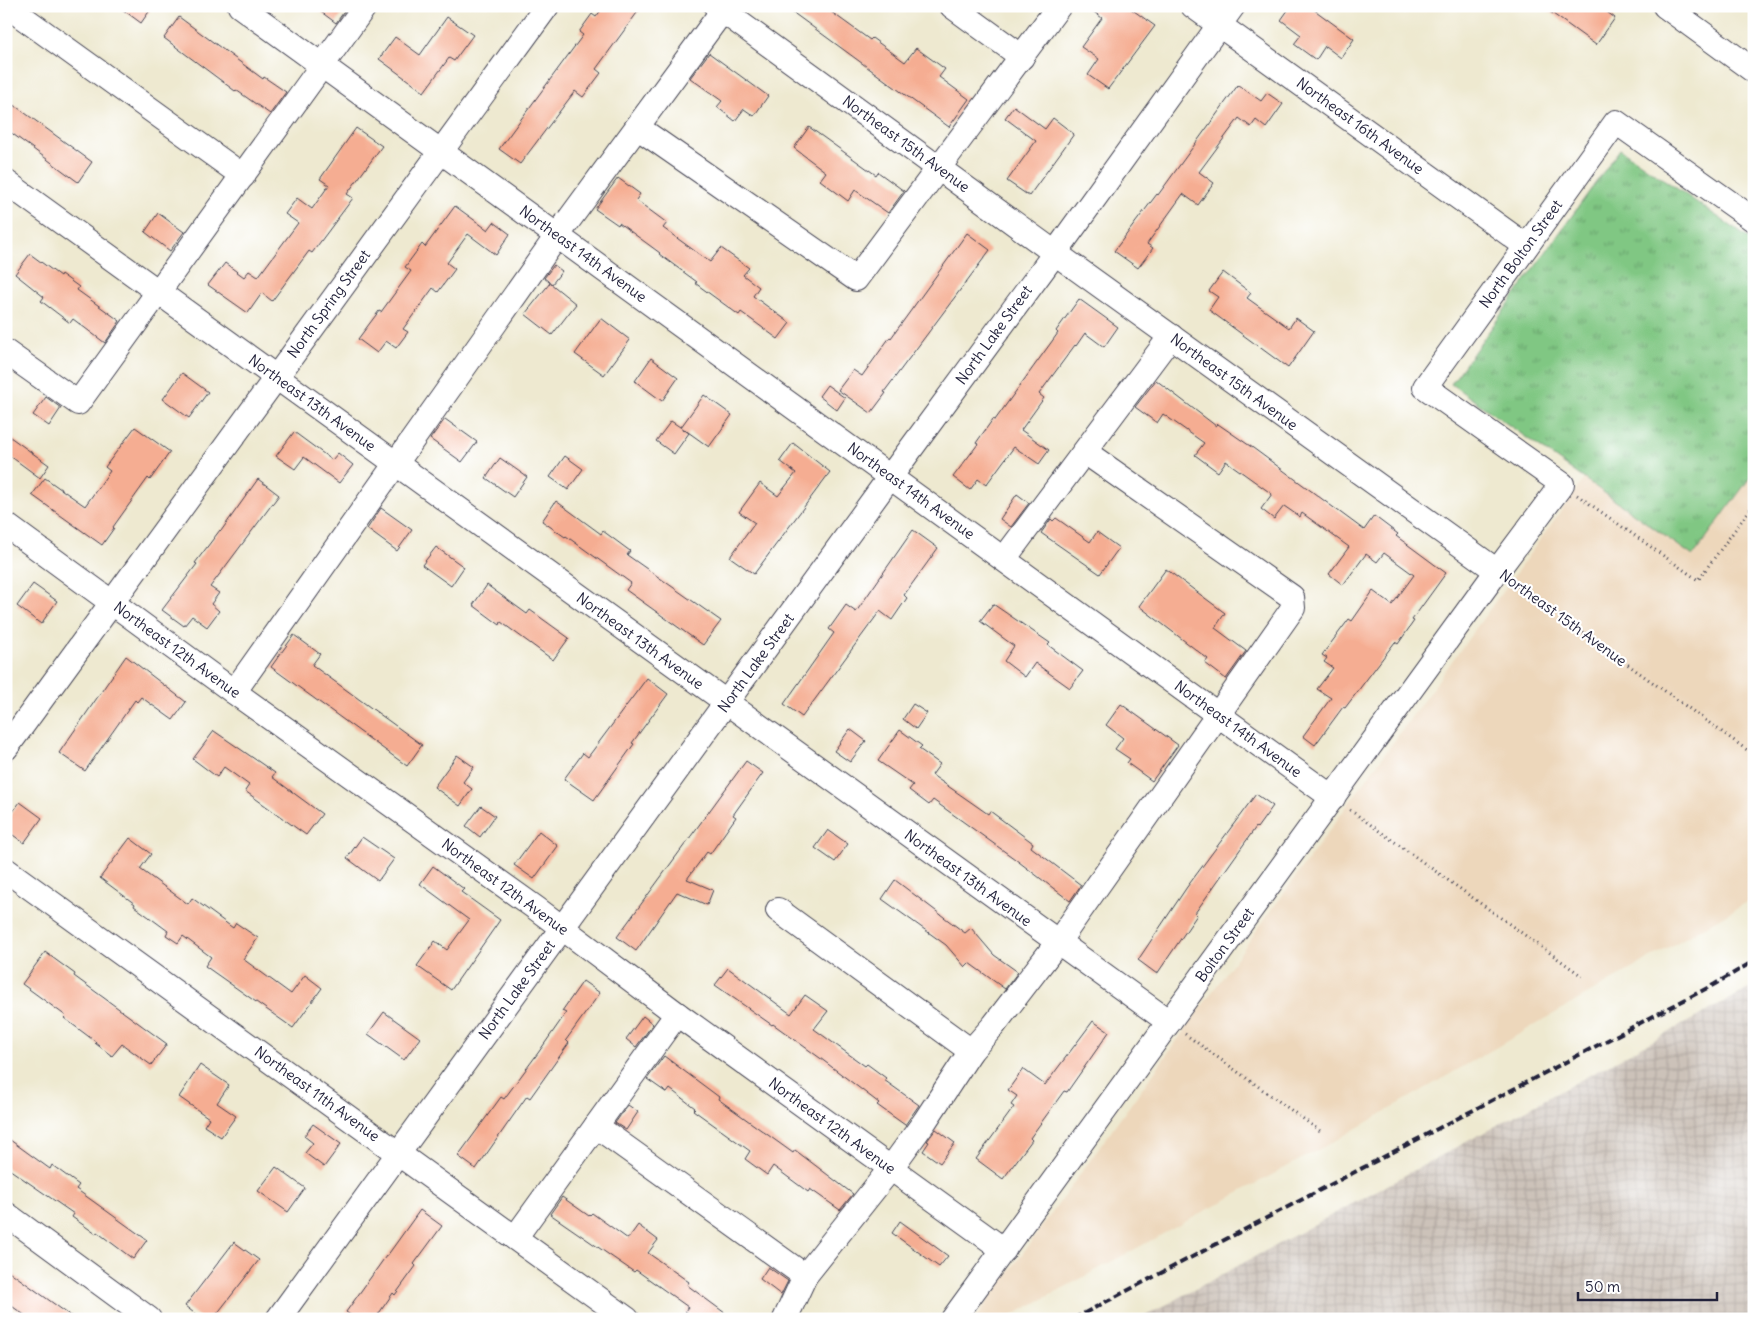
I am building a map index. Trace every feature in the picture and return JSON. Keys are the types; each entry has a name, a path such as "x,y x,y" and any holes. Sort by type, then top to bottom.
{"street":[{"path":"7,6 243,176"},
{"name":"Northeast 14th Avenue","path":"240,6 1333,798"},
{"path":"6,352 78,403 365,6"},
{"name":"North Spring Street","path":"6,748 547,6"},
{"path":"952,6 1022,57"},
{"path":"637,127 856,279 1059,6"},
{"name":"Northeast 16th Avenue","path":"1193,6 1226,16 1526,246"},
{"path":"1665,6 1754,71"},
{"path":"234,692 721,8"},
{"name":"Northeast 15th Avenue","path":"721,8 939,169 1497,571"},
{"name":"North Lake Street","path":"278,1319 1226,16"},
{"name":"North Bolton Street","path":"1562,484 1425,387 1616,122 1754,220"},
{"name":"Northeast 13th Avenue","path":"6,182 1169,1022"},
{"path":"1004,559 1171,336"},
{"path":"785,1319 805,1276 891,1168 925,1121 971,1050 994,1025 1058,942 1293,608 1292,597 1085,452"},
{"path":"1497,571 1562,484"},
{"name":"Northeast 12th Avenue","path":"6,525 562,928 676,1014 1004,1250"},
{"name":"Bolton Street","path":"954,1319 1497,571"},
{"name":"Northeast 11th Avenue","path":"6,870 627,1319"},
{"path":"778,910 971,1050"},
{"path":"515,1238 676,1014"},
{"path":"596,1126 805,1276"},
{"path":"6,1214 149,1319"}],"path":[{"path":"1562,484 1698,580 1754,504"},
{"name":"Northeast 15th Avenue","path":"1497,571 1754,755"},
{"path":"1333,798 1582,976"},
{"path":"1169,1022 1323,1133"}],"shaded area":[{"path":"1754,240 1754,898 1331,1143 1006,1319 975,1319 1584,479"},
{"path":"1754,986 1754,1319 1140,1319"}],"green space":[{"path":"1620,149 1754,242 1754,472 1693,556 1451,384"}],"building":[{"path":"118,6 153,6 141,23"},
{"path":"313,6 348,6 336,23"},
{"path":"604,6 642,6 596,69 601,73 583,97 575,91 520,164 499,149 583,35 579,32 592,14 596,17"},
{"path":"784,6 823,6 870,40 872,38 905,62 916,48 945,69 939,77 969,99 949,127"},
{"path":"1086,6 1127,6 1155,26 1108,89 1088,75 1099,59 1081,47 1102,18"},
{"path":"1291,6 1309,6 1354,39 1341,58 1325,46 1316,60 1294,44 1301,35 1281,20"},
{"path":"1542,6 1599,6 1615,18 1596,45"},
{"path":"179,17 263,79 264,77 286,92 270,114 235,91 164,38"},
{"path":"447,17 473,35 454,61 449,58 424,92 379,59 395,37 420,55"},
{"path":"709,53 768,96 754,116 744,109 735,121 717,107 722,101 690,78"},
{"path":"1238,85 1261,101 1267,93 1283,104 1266,128 1256,120 1251,127 1239,118 1199,172 1214,183 1198,205 1183,194 1147,244 1153,248 1138,268 1114,251 1158,195"},
{"path":"14,105 92,162 78,182 6,129 6,115"},
{"path":"1014,106 1045,129 1053,118 1074,134 1029,196 1007,181 1036,141 1005,118"},
{"path":"809,127 876,175 878,172 904,191 888,213 855,190 848,201 820,180 826,172 794,148"},
{"path":"356,128 382,146 347,194 353,198 312,253 309,251 272,301 262,293 248,313 208,285 225,263 244,277 249,271 258,277 298,223 285,214 297,198 312,209 329,185 320,179"},
{"path":"618,178 640,194 636,200 667,223 663,228 710,262 721,248 749,268 743,275 759,287 753,296 790,323 778,339 741,312 739,315 695,283 697,282 660,253 619,223 618,225 595,209"},
{"path":"455,206 488,230 494,222 510,234 496,255 468,234 447,263 455,269 438,292 433,288 403,329 408,332 396,348 386,341 377,353 358,339 379,311 381,312 411,271 405,267 422,244 425,247"},
{"path":"158,213 184,232 170,251 145,232"},
{"path":"967,233 990,250 884,392 886,393 871,413 838,390 853,370 862,376"},
{"path":"30,254 79,287 77,290 120,321 105,343 73,319 70,323 41,301 44,297 15,274"},
{"path":"554,265 562,271 552,284 544,278"},
{"path":"1223,272 1251,293 1247,298 1289,328 1296,318 1314,331 1288,368 1209,310 1218,297 1209,291"},
{"path":"550,283 576,304 552,335 525,314"},
{"path":"1079,299 1118,327 1104,347 1085,333 1039,394 1044,398 1021,430 1049,450 1039,464 1014,447 986,485 978,479 970,490 953,477 978,444 976,443 993,419 995,420 1058,333 1056,331"},
{"path":"601,318 630,340 604,375 575,354"},
{"path":"651,358 678,378 662,401 635,381"},
{"path":"182,373 208,392 189,418 163,399"},
{"path":"1156,380 1216,426 1218,424 1253,448 1364,530 1374,516 1398,534 1396,536 1446,573 1412,620 1414,621 1398,644 1395,642 1315,745 1303,736 1331,698 1317,689 1333,668 1324,662 1327,658 1322,655 1349,619 1352,621 1373,591 1392,605 1414,575 1384,553 1377,562 1366,554 1343,585 1329,574 1349,547 1302,513 1300,517 1284,506 1274,519 1261,509 1272,494 1226,461 1218,472 1195,455 1204,443 1163,414 1157,423 1135,407"},
{"path":"827,385 845,398 837,410 819,396"},
{"path":"704,395 732,415 709,447 681,427"},
{"path":"46,397 61,408 49,426 33,415"},
{"path":"445,419 477,442 462,462 430,439"},
{"path":"671,421 689,433 674,454 656,441"},
{"path":"135,427 170,452 150,480 148,478 102,545 32,495 45,478 85,506 110,471 105,467"},
{"path":"294,432 332,460 338,453 353,465 339,483 304,457 295,469 276,456"},
{"path":"6,434 49,465 40,478 6,453"},
{"path":"793,443 830,472 754,574 730,557 755,523 739,512 760,483 778,496 796,473 780,461"},
{"path":"565,456 583,469 568,490 550,477"},
{"path":"500,458 527,477 513,497 486,478"},
{"path":"258,479 279,495 210,587 219,593 211,604 219,611 207,627 192,616 184,626 162,610"},
{"path":"1017,494 1029,503 1011,527 1000,519"},
{"path":"556,501 601,534 603,531 630,551 627,555 721,621 703,645 626,590 631,583 542,521"},
{"path":"381,508 412,530 397,551 367,529"},
{"path":"1056,518 1090,542 1097,532 1119,548 1100,574 1041,533 1051,519 1053,521"},
{"path":"913,530 938,548 904,595 907,598 892,620 880,611 802,717 784,704 834,633 829,629 846,605 856,612"},
{"path":"436,547 464,567 451,586 422,565"},
{"path":"1166,569 1225,613 1215,628 1246,651 1226,679 1205,663 1208,659 1139,606"},
{"path":"33,584 57,601 41,624 17,606"},
{"path":"487,585 527,614 530,610 569,638 553,660 501,622 500,625 473,605"},
{"path":"993,604 1050,643 1048,645 1083,671 1070,688 1035,663 1025,677 1004,661 1014,646 980,621"},
{"path":"294,635 320,654 312,665 422,745 407,766 271,667"},
{"path":"126,656 186,702 173,720 141,697 137,702 135,700 85,771 59,753"},
{"path":"647,678 668,694 594,800 564,779 583,753 588,757"},
{"path":"913,704 927,713 916,729 903,719"},
{"path":"1121,704 1178,745 1152,781 1127,763 1130,759 1115,749 1123,738 1106,725"},
{"path":"850,729 866,741 850,762 834,751"},
{"path":"900,730 922,746 919,749 940,764 932,775 988,814 990,811 1033,843 1031,847 1081,885 1070,901 933,800 929,805 909,790 913,785 878,761"},
{"path":"214,731 275,773 272,777 322,814 306,835 245,791 249,785 224,767 217,777 193,759"},
{"path":"457,755 474,767 463,782 472,789 460,806 434,787"},
{"path":"746,761 763,773 733,815 736,817 710,854 707,852 687,879 713,890 707,905 677,892 636,951 617,937"},
{"path":"1256,794 1273,806 1195,913 1197,915 1157,974 1138,960 1187,887"},
{"path":"20,802 42,818 24,843 6,830 6,821"},
{"path":"481,806 495,816 480,837 466,826"},
{"path":"828,830 848,844 835,862 815,848"},
{"path":"539,831 558,846 534,879 514,865"},
{"path":"362,837 394,859 378,881 347,858"},
{"path":"130,838 151,854 140,869 188,904 192,898 233,928 236,923 258,938 243,959 291,994 305,975 322,988 293,1028 205,966 211,957 183,936 178,943 166,935 168,931 100,878"},
{"path":"433,866 464,889 461,892 500,920 451,990 417,966 435,941 447,950 469,920 420,884"},
{"path":"895,880 965,933 971,928 994,955 1018,972 1005,989 969,963 965,967 946,945 882,899"},
{"path":"45,952 75,974 74,976 167,1044 151,1065 122,1044 112,1056 64,1018 66,1016 22,984"},
{"path":"728,968 791,1014 805,995 828,1011 814,1029 865,1066 867,1064 886,1078 884,1080 919,1105 905,1125 877,1105 879,1103 820,1058 715,985"},
{"path":"583,981 600,993 566,1040 569,1043 530,1098 527,1096 476,1169 458,1156 501,1097 504,1099 538,1053 566,1013 562,1011"},
{"path":"384,1012 420,1038 404,1060 368,1034"},
{"path":"643,1016 653,1024 636,1047 626,1039"},
{"path":"1093,1021 1109,1032 1067,1092 1064,1091 1030,1138 1032,1140 1003,1179 976,1159 1014,1107 1011,1105 1017,1096 1008,1090 1023,1069 1045,1085"},
{"path":"664,1056 719,1097 718,1099 793,1153 795,1150 853,1194 840,1210 810,1189 808,1192 773,1166 767,1175 745,1159 750,1151 693,1110 695,1108 670,1089 667,1093 647,1079"},
{"path":"200,1065 229,1085 217,1103 236,1116 221,1137 204,1126 209,1118 179,1097"},
{"path":"628,1105 638,1112 626,1130 615,1123"},
{"path":"313,1124 341,1144 324,1167 305,1153 313,1143 304,1136"},
{"path":"936,1129 955,1143 940,1163 923,1151 929,1142 927,1141"},
{"path":"6,1137 50,1169 52,1165 79,1185 76,1189 147,1240 133,1259 97,1232 96,1234 72,1217 74,1214 6,1167"},
{"path":"276,1167 305,1188 288,1212 258,1191"},
{"path":"562,1197 589,1216 592,1213 628,1239 638,1225 658,1240 648,1253 689,1282 687,1285 733,1319 695,1319 685,1311 688,1307 636,1270 634,1272 550,1214"},
{"path":"420,1210 442,1226 414,1264 416,1266 395,1295 393,1293 375,1319 356,1319 346,1312"},
{"path":"900,1221 948,1256 939,1267 892,1233"},
{"path":"234,1242 259,1260 213,1319 202,1319 185,1306"},
{"path":"768,1267 788,1281 781,1295 760,1279"},
{"path":"6,1269 75,1319 30,1319 6,1302"}],"railway":[{"path":"1073,1319 1715,984 1754,961"}]}
